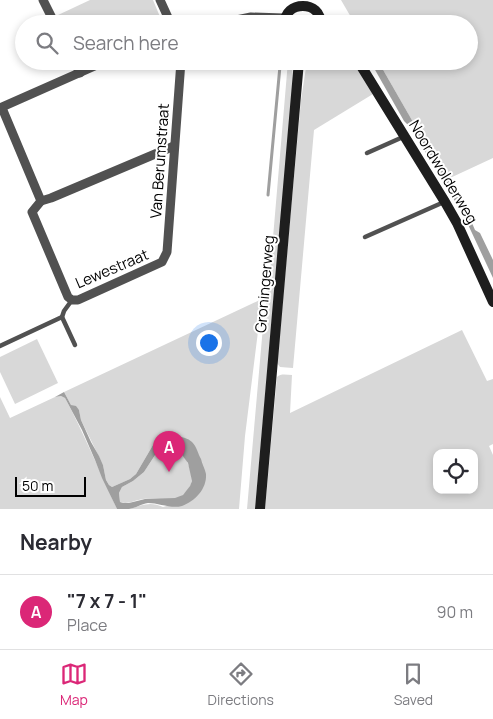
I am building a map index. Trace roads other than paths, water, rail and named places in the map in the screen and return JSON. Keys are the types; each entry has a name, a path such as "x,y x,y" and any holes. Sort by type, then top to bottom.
{"main road":[{"path":"287,15 289,8 303,1 315,7 319,15"},
{"name":"Groningerweg","path":"260,509 299,70"},
{"name":"Noordwolderweg","path":"364,70 457,223 493,302"}],"street":[{"path":"43,0 50,15"},
{"path":"160,0 167,15"},
{"path":"40,201 1,108 86,70"},
{"name":"Van Berumstraat","path":"162,262 166,252 180,70"},
{"path":"72,300 68,297 32,212 40,201 174,146"},
{"name":"Lewestraat","path":"72,300 78,300 162,262"}],"lane":[{"path":"367,153 405,136"},
{"path":"365,237 445,202"},
{"path":"72,300 62,314 62,318 75,345"},
{"path":"0,346 62,318"}],"waterway":[{"path":"268,195 280,70"}],"place":[{"name":"\"7 x 7 - 1\"","path":"169,472"}]}
